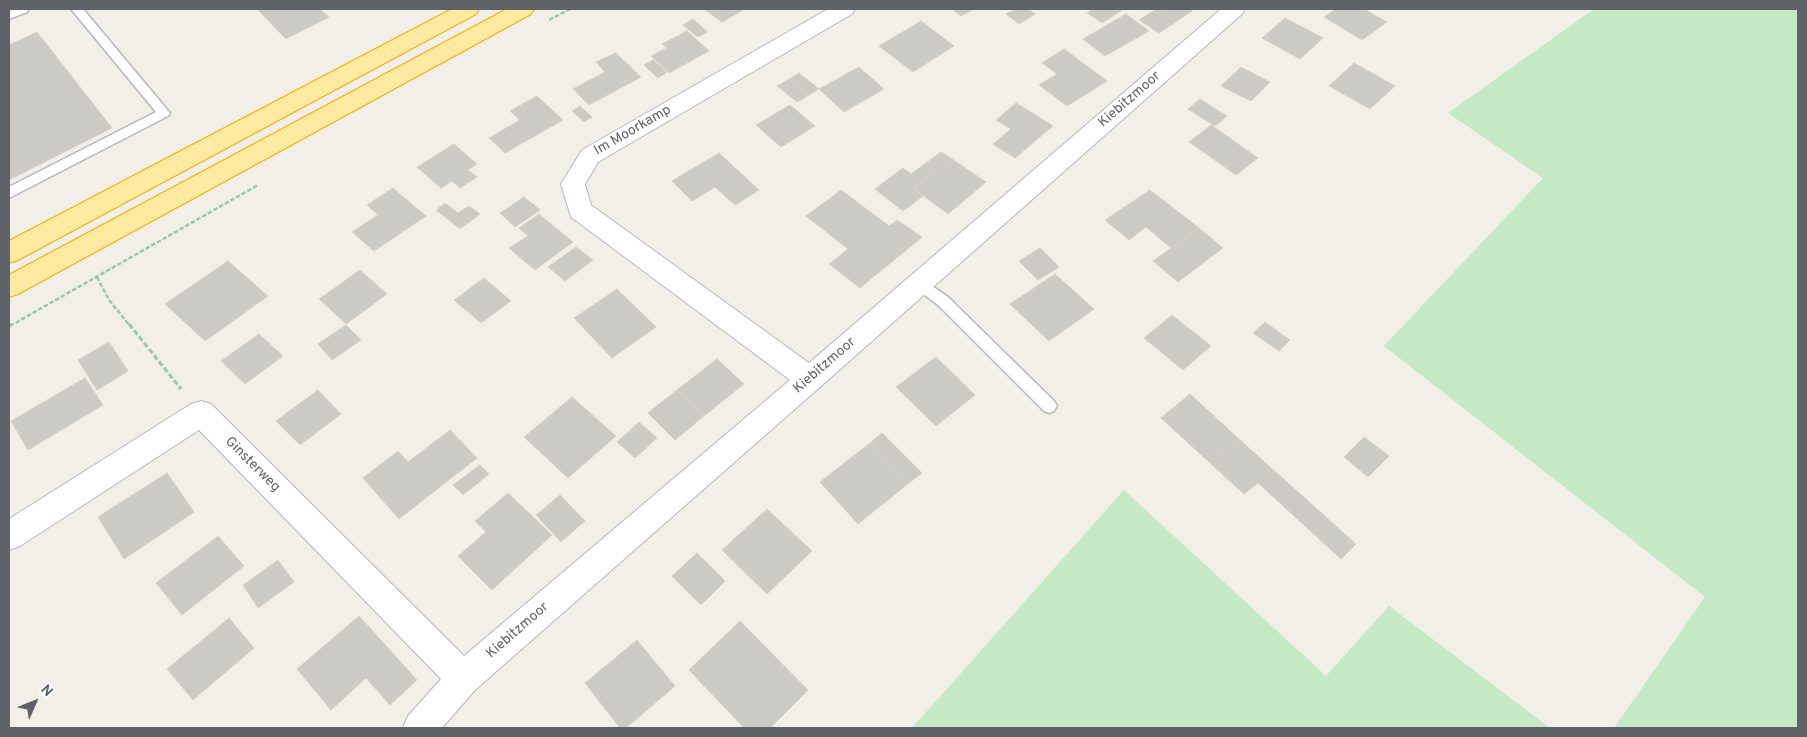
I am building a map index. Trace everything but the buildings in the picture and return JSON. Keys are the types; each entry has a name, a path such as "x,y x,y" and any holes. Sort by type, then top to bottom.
{"highway":[{"path":"9,253 468,9"},
{"path":"9,287 523,9"}],"street":[{"name":"Im Moorkamp","path":"810,379 580,210 573,184 590,156 844,9"},
{"name":"Kiebitzmoor","path":"420,728 463,678 810,379 1234,9"},
{"path":"9,536 201,413"},
{"name":"Ginsterweg","path":"201,413 463,678"}],"lane":[{"path":"9,15 23,9"},
{"path":"9,193 164,114 77,9"},
{"path":"919,284 943,301 1049,406"}],"path":[{"path":"97,277 109,300 201,413"}],"green space":[{"path":"1594,9 1798,9 1798,728 1614,728 1705,597 1384,346 1543,178 1448,113"},
{"path":"1124,490 1326,676 1389,606 1550,728 912,728"}]}
